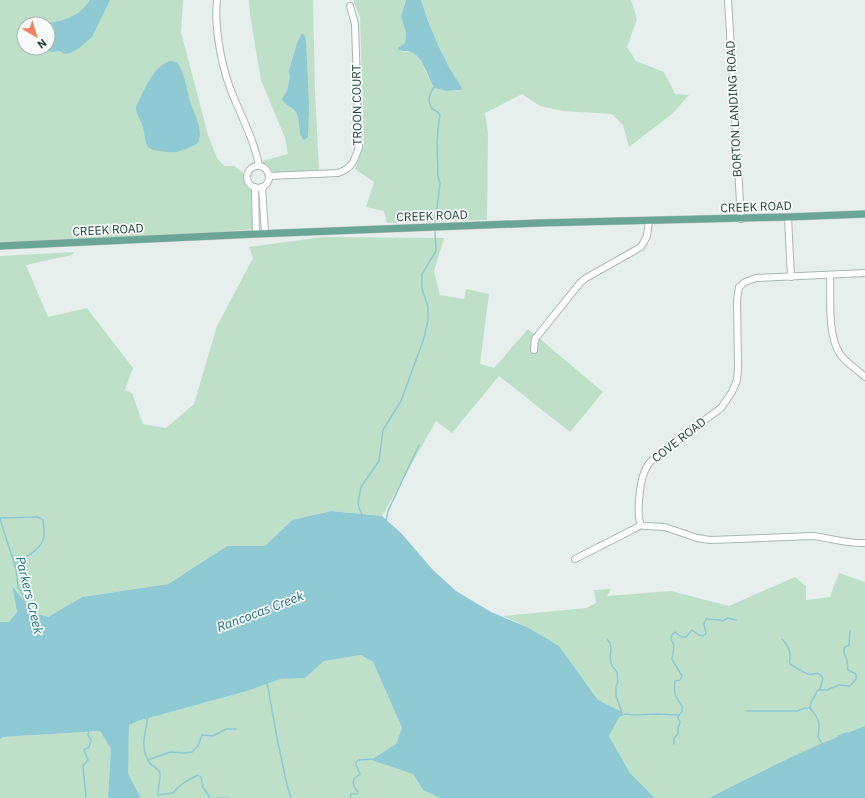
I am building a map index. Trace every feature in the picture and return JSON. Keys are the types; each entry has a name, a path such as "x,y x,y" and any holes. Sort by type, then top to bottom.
{"main road":[{"name":"CREEK ROAD","path":"0,246 265,233 538,223 865,214"}],"street":[{"path":"217,0 216,22 226,75 256,151 259,166 266,170 269,176 268,182 262,187 255,187 249,182 248,176 251,169 259,166"},
{"name":"BORTON LANDING ROAD","path":"728,0 741,218"},
{"name":"TROON COURT","path":"269,176 338,173 345,170 355,161 359,147 355,24 350,6"},
{"path":"255,187 256,234"},
{"path":"262,187 265,233"},
{"path":"788,217 791,277"},
{"path":"534,350 535,339 580,283 586,278 641,247 647,236 649,221"},
{"name":"COVE ROAD","path":"641,525 639,520 642,478 646,466 721,408 732,392 738,368 737,300 739,287 745,282 756,278 865,273"},
{"path":"830,275 831,322 834,343 840,355 865,377"},
{"path":"576,559 641,525 665,527 698,538 710,540 813,536 828,537 847,543 865,543"}],"green space":[{"path":"0,0 183,0 181,32 208,135 217,158 224,166 234,166 246,175 246,181 252,189 252,229 149,239 0,243"},
{"path":"249,0 313,0 319,171 275,173 262,161 288,154 285,138 261,80 250,15"},
{"path":"354,0 406,0 401,16 406,34 405,43 398,48 398,50 415,54 420,59 432,84 443,91 451,91 462,88 444,57 431,29 421,0 631,0 637,19 627,47 636,61 664,72 675,94 689,95 672,114 629,147 623,125 612,114 563,111 540,106 522,94 485,113 488,133 487,220 387,223 384,211 366,207 374,182 355,169 364,144 360,17"},
{"path":"323,237 444,238 434,271 440,295 464,299 466,289 489,294 480,364 494,368 528,329 603,392 570,432 499,376 452,433 436,421 382,516 331,511 292,520 265,546 227,546 168,584 82,597 48,617 33,612 12,587 17,612 9,622 0,622 0,256 75,252 72,255 26,265 48,317 87,308 133,368 125,390 132,393 143,424 166,428 194,404 217,326 253,258 249,247"},
{"path":"839,573 865,582 865,726 766,769 709,798 655,798 630,773 609,736 621,712 598,700 559,646 529,628 503,616 587,608 596,603 594,590 611,589 607,596 671,591 729,606 795,577 806,586 806,600 830,597"},
{"path":"361,655 373,662 402,728 396,744 371,760 413,774 423,790 440,798 141,798 127,774 129,725 138,721 247,691 281,679 305,678 324,661"},
{"path":"100,731 111,749 108,798 0,798 0,739 3,737"}],"water":[{"path":"90,0 110,0 92,37 79,48 70,53 64,54 60,51 56,51 56,22 70,18"},
{"path":"406,0 421,0 439,47 462,88 461,90 446,91 435,88 417,56 411,52 398,50 398,48 405,43 406,34 401,16"},
{"path":"302,33 305,36 306,41 309,106 308,137 304,140 300,134 296,112 282,99 287,91 290,77 289,71 297,43"},
{"path":"170,61 177,62 182,71 200,133 198,143 177,152 158,151 149,148 146,143 143,127 136,109 146,86 158,68"},
{"name":"Rancocas Creek","path":"331,511 382,516 401,533 433,570 456,591 491,612 529,628 559,646 598,700 622,712 609,736 630,773 655,798 440,798 423,790 413,774 371,760 396,744 402,728 373,662 361,655 324,661 305,678 281,679 247,691 138,721 129,725 128,774 141,798 108,798 111,749 100,731 3,737 0,739 0,622 9,622 17,612 12,586 33,612 48,617 82,597 168,584 227,546 265,546 292,520"},
{"path":"865,726 865,798 709,798 805,751"}],"waterway":[{"path":"435,86 430,94 429,100 432,109 440,115 437,143 438,177 440,183 435,224"},
{"path":"362,515 358,503 361,487 379,461 383,430 401,401 424,338 428,320 428,307 422,289 422,274 436,251 435,232"},
{"path":"386,521 388,511 419,445"},
{"path":"0,518 38,517 43,520 43,541 37,549 14,565"},
{"name":"Parkers Creek","path":"0,519 16,569 18,587 24,597 24,603"},
{"path":"679,715 682,712 682,706 676,695 674,685 675,681 680,680 682,676 672,659 674,646 671,638 672,635 675,632 682,637 686,637 692,630 703,636 706,634 704,624 706,619 722,621 728,618 736,620"},
{"path":"822,744 818,737 818,722 816,716 810,708 811,702 818,690 827,690 839,685 850,686 856,679 856,674 848,670 847,660 844,653 844,648 849,645 850,631"},
{"path":"607,639 610,643 610,658 612,666 617,672 618,682 616,686 616,696 622,713 621,715"},
{"path":"782,639 789,651 790,664 808,674 817,673 821,675 823,678 820,689"},
{"path":"267,682 277,738 291,798"},
{"path":"747,711 797,711 810,708"},
{"path":"619,716 626,714 679,715"},
{"path":"674,744 674,738 678,734 680,722 678,718 679,715"},
{"path":"148,717 144,746 146,757 160,773 158,795 173,793 181,785 198,775 201,777 203,787 210,798"},
{"path":"148,760 170,752 192,752 198,746 202,735 213,736 226,729 236,729"},
{"path":"86,798 83,766 88,760 84,750 89,747 91,740 88,735 89,730"},
{"path":"838,736 847,733"},
{"path":"350,798 351,794 357,794 358,792 353,783 354,779 360,774 356,762 359,760 373,759"},
{"path":"214,798 230,798"}]}
